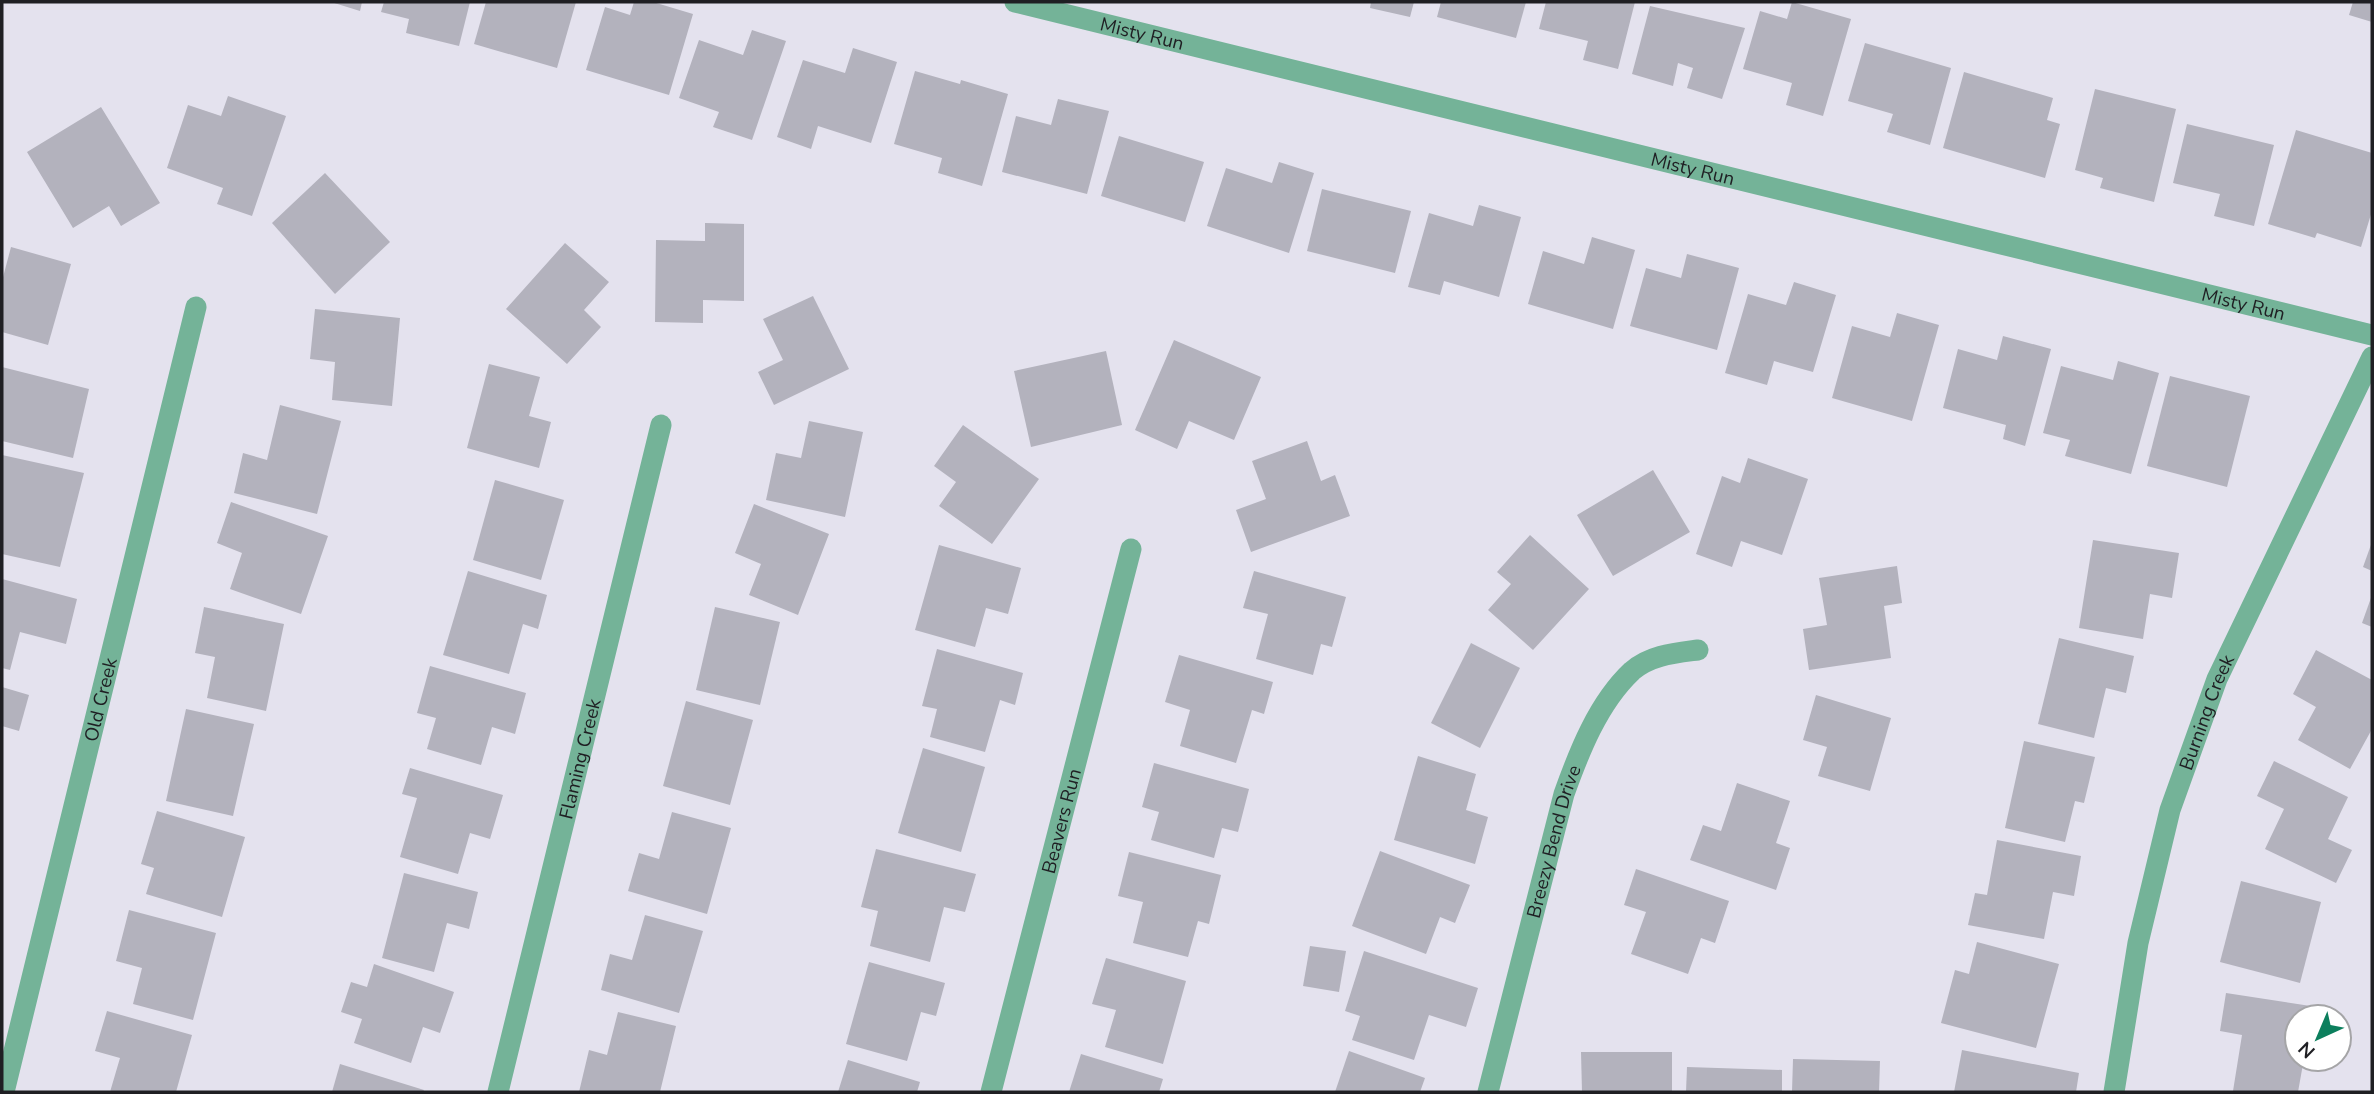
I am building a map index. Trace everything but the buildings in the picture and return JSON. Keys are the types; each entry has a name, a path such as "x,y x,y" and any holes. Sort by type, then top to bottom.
{"street":[{"name":"Misty Run","path":"1015,2 2372,335"},
{"name":"Old Creek","path":"4,1092 196,307"},
{"name":"Burning Creek","path":"2114,1092 2138,943 2170,810 2217,679 2372,357"},
{"name":"Flaming Creek","path":"498,1092 661,425"},
{"name":"Beavers Run","path":"991,1092 1131,549"},
{"name":"Breezy Bend Drive","path":"1488,1092 1564,794 1576,761 1592,728 1633,671 1668,653 1698,650"}]}
